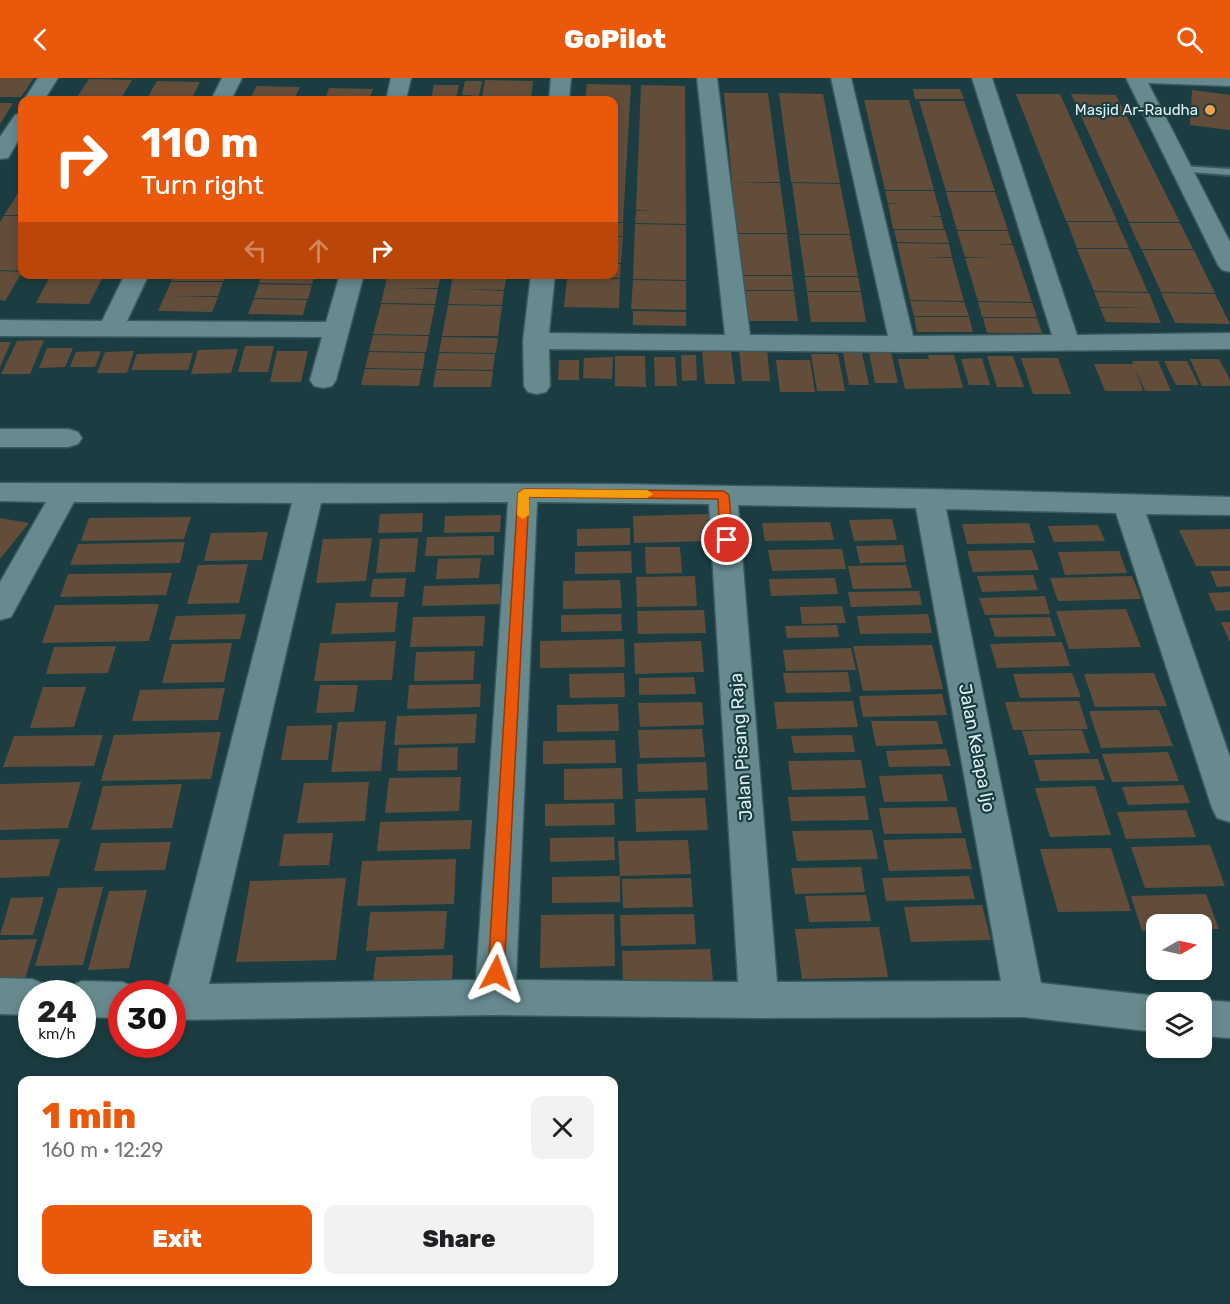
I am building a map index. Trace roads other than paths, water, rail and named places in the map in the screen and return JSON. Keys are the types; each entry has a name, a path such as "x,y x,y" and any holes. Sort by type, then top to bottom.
{"street":[{"path":"37,96 48,78"},
{"path":"222,96 232,78"},
{"path":"397,96 401,78"},
{"path":"559,96 561,78"},
{"path":"707,78 738,341"},
{"path":"842,78 902,344"},
{"path":"982,78 1067,343"},
{"path":"1136,78 1230,265"},
{"path":"1153,78 1230,80"},
{"path":"0,153 12,128"},
{"path":"111,329 135,279"},
{"path":"323,380 351,279"},
{"path":"537,386 536,341 542,279"},
{"path":"0,328 338,330"},
{"path":"536,341 902,344 1230,341"},
{"path":"0,438 68,438"},
{"path":"0,492 723,495 1230,506"},
{"path":"0,609 65,493"},
{"path":"495,997 524,493"},
{"path":"185,980 308,495"},
{"name":"Jalan Pisang Raja","path":"723,495 759,1000"},
{"name":"Jalan Kelapa Ijo","path":"929,498 1024,999"},
{"path":"1128,504 1230,808"},
{"path":"0,996 18,997"},
{"path":"186,1002 495,997 759,1000 1024,999 1146,1013"},
{"path":"1212,1019 1230,1020"}],"lane":[{"path":"1182,169 1230,172"}],"place":[{"name":"Masjid Ar-Raudha","path":"1210,110"}]}
